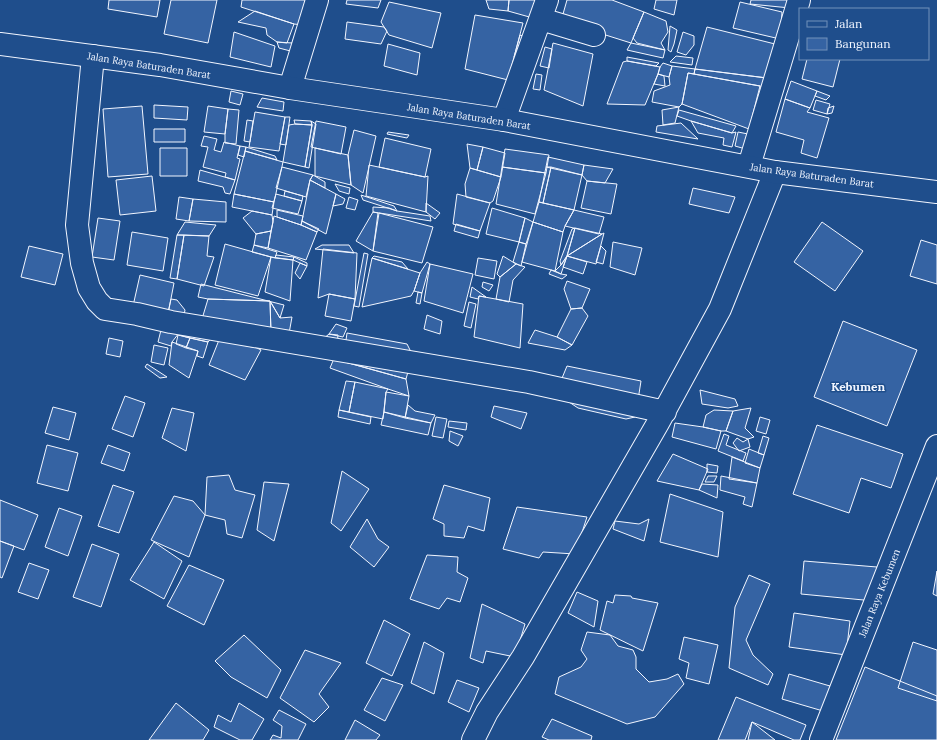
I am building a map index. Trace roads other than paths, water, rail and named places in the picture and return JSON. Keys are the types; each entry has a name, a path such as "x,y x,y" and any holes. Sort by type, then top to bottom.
{"street":[{"path":"290,88 317,0"},
{"path":"749,166 799,0"},
{"path":"504,120 544,9 594,35"},
{"name":"Jalan Raya Baturaden Barat","path":"0,44 160,65 290,88 504,120 775,172 937,192"},
{"path":"93,56 77,225 82,263 89,288 96,301 105,309 137,314 171,322 529,382 665,412"},
{"path":"473,740 487,712 523,657 665,412 720,309 775,172"},
{"name":"Jalan Raya Kebumen","path":"820,740 937,446"}],"district":[{"name":"Kebumen","path":"858,387"}]}
